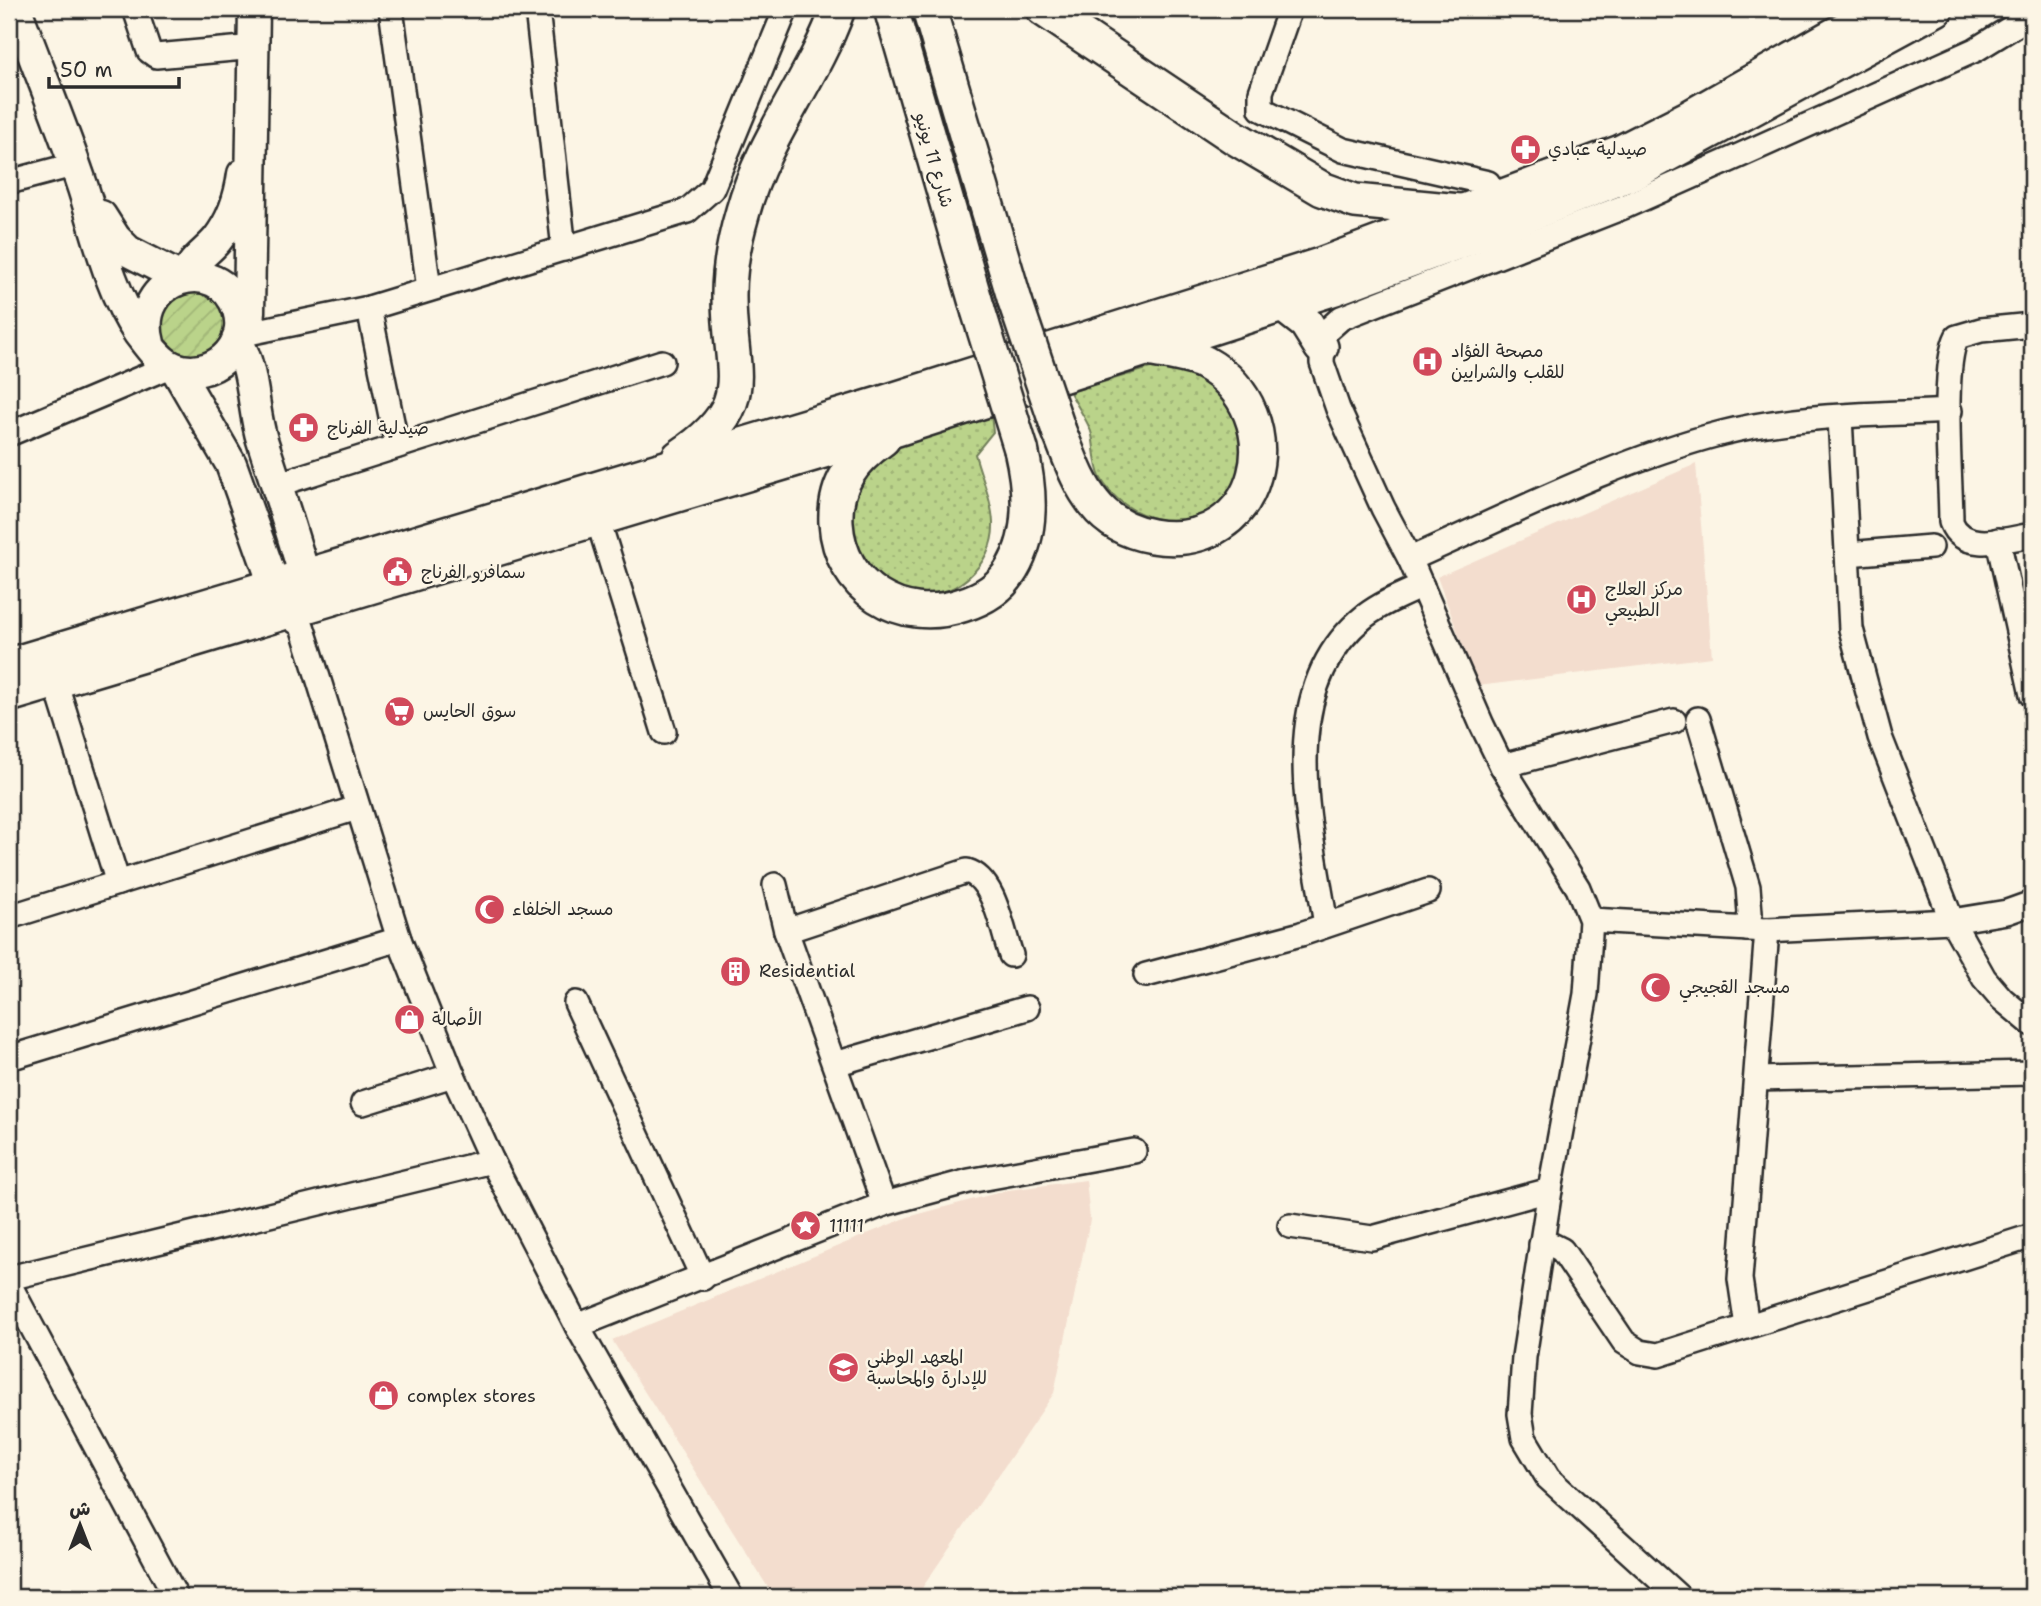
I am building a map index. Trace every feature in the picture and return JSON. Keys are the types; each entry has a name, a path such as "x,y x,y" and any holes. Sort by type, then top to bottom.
{"highway":[{"path":"659,470 721,424 733,400 736,369 729,296 732,255 743,208 763,158 823,44 838,9"},
{"name":"شارع 11 يونيو","path":"891,9 1021,449 1029,499 1024,537 1013,568 996,588 984,597 953,608 919,612 901,608 872,594 851,572 838,539 837,499 849,468 897,429"},
{"path":"929,9 1015,301 1059,431 1079,479 1094,503 1113,521 1137,534 1169,539 1201,535 1223,525 1243,503 1254,473 1257,447 1250,407 1241,393 1202,361 1151,350"},
{"path":"1043,9 1234,137 1322,189 1355,201 1465,211"},
{"path":"9,695 296,602 659,470 879,404 1320,265 1621,152 1688,118 1880,9"},
{"path":"9,665 296,602 897,429 1151,350 1491,230 1637,171 1936,9"},
{"path":"1283,305 1306,323 1321,347"}],"main road":[{"path":"16,9 123,301 139,332 173,367 231,464 296,602"},
{"path":"173,367 188,371 213,368 232,352 249,313 256,47 254,9"},
{"path":"149,343 146,316 150,303 158,292 183,278 192,263 218,238 237,202 243,177 245,123 255,99"},
{"path":"77,175 115,238 128,251 183,278 213,282 225,289 233,300 262,439 279,484 296,602"}],"street":[{"path":"135,9 149,51 156,56 256,47"},
{"path":"254,9 260,9"},
{"path":"391,9 429,289"},
{"path":"537,9 564,249"},
{"path":"239,334 369,308 687,211 712,189 786,9"},
{"path":"1290,9 1261,92 1261,109 1343,150 1488,183 1497,200"},
{"path":"1679,1597 1557,1487 1535,1461 1524,1438 1521,1390 1550,1190 1586,994 1591,920 1578,888 1502,766 1410,559 1383,508 1338,409 1322,363 1323,334 1341,318 1626,206 1741,156 1975,50 2032,15"},
{"path":"9,182 77,175"},
{"path":"369,308 397,446"},
{"path":"2032,325 1981,330 1957,337 1950,362 1951,523 1955,532 1965,539 1980,542 2032,535"},
{"path":"279,484 662,362"},
{"path":"9,433 173,367"},
{"path":"1410,559 1591,479 1723,433 1840,417 1950,411"},
{"path":"1840,417 1851,629 1880,737 1952,921 1984,978 2002,999 2032,1024"},
{"path":"597,517 664,732"},
{"path":"1998,540 2032,695"},
{"path":"1847,554 1931,547"},
{"path":"1326,925 1304,774 1312,703 1327,665 1363,617 1383,604 1422,586"},
{"path":"296,602 399,939 453,1075 492,1161 577,1326 731,1597"},
{"path":"55,681 118,883"},
{"path":"1698,719 1748,887 1750,913 1757,929 1756,1079 1740,1279 1747,1326"},
{"path":"1502,766 1674,722"},
{"path":"9,917 357,808"},
{"path":"786,931 967,871 975,873 986,885 1011,955"},
{"path":"775,885 786,931 884,1204"},
{"path":"1146,975 1326,925 1428,891"},
{"path":"1591,920 1757,929 1952,921 2007,912 2032,903"},
{"path":"9,1058 399,939"},
{"path":"576,1003 703,1278"},
{"path":"835,1064 1027,1008"},
{"path":"1756,1079 2032,1073"},
{"path":"363,1103 453,1075"},
{"path":"577,1326 884,1204 969,1181 1134,1151"},
{"path":"9,1279 492,1161"},
{"path":"1290,1226 1372,1238 1550,1190"},
{"path":"1541,1245 1552,1245 1562,1250 1624,1342 1640,1352 1667,1354 2032,1236"},
{"path":"9,1284 176,1597"}],"shaded area":[{"path":"1696,464 1712,657 1478,686 1437,577"},
{"name":"المعهد الوطني للإدارة والمحاسبة","path":"1086,1180 1090,1220 1054,1393 916,1597 774,1597 612,1340 908,1217 1008,1190"}],"green space":[{"path":"191,291 213,300 227,318 228,326 224,338 204,361 162,349 157,316 170,298"},
{"path":"1177,365 1224,386 1248,453 1227,497 1213,510 1196,518 1178,521 1141,514 1125,505 1111,492 1100,477 1090,430 1070,392 1150,368"},
{"path":"991,415 993,432 975,454 993,523 987,554 978,567 955,587 925,596 909,595 892,589 865,573 844,498 855,473 899,443"}],"place":[{"name":"صيدلية عبادي","path":"1525,149"},
{"name":"مصحة الفؤاد للقلب والشرايين","path":"1428,361"},
{"name":"صيدلية الفرناج","path":"304,428"},
{"name":"سمافرو الفرناج","path":"398,572"},
{"name":"مركز العلاج الطبيعي","path":"1582,599"},
{"name":"سوق الحايس","path":"400,711"},
{"name":"مسجد الخلفاء","path":"489,909"},
{"name":"Residential","path":"736,971"},
{"name":"مسجد القجيجي","path":"1656,987"},
{"name":"الأصالة","path":"409,1019"},
{"name":"11111","path":"806,1226"},
{"name":"المعهد الوطني للإدارة والمحاسبة","path":"844,1367"},
{"name":"complex stores","path":"384,1396"}]}
